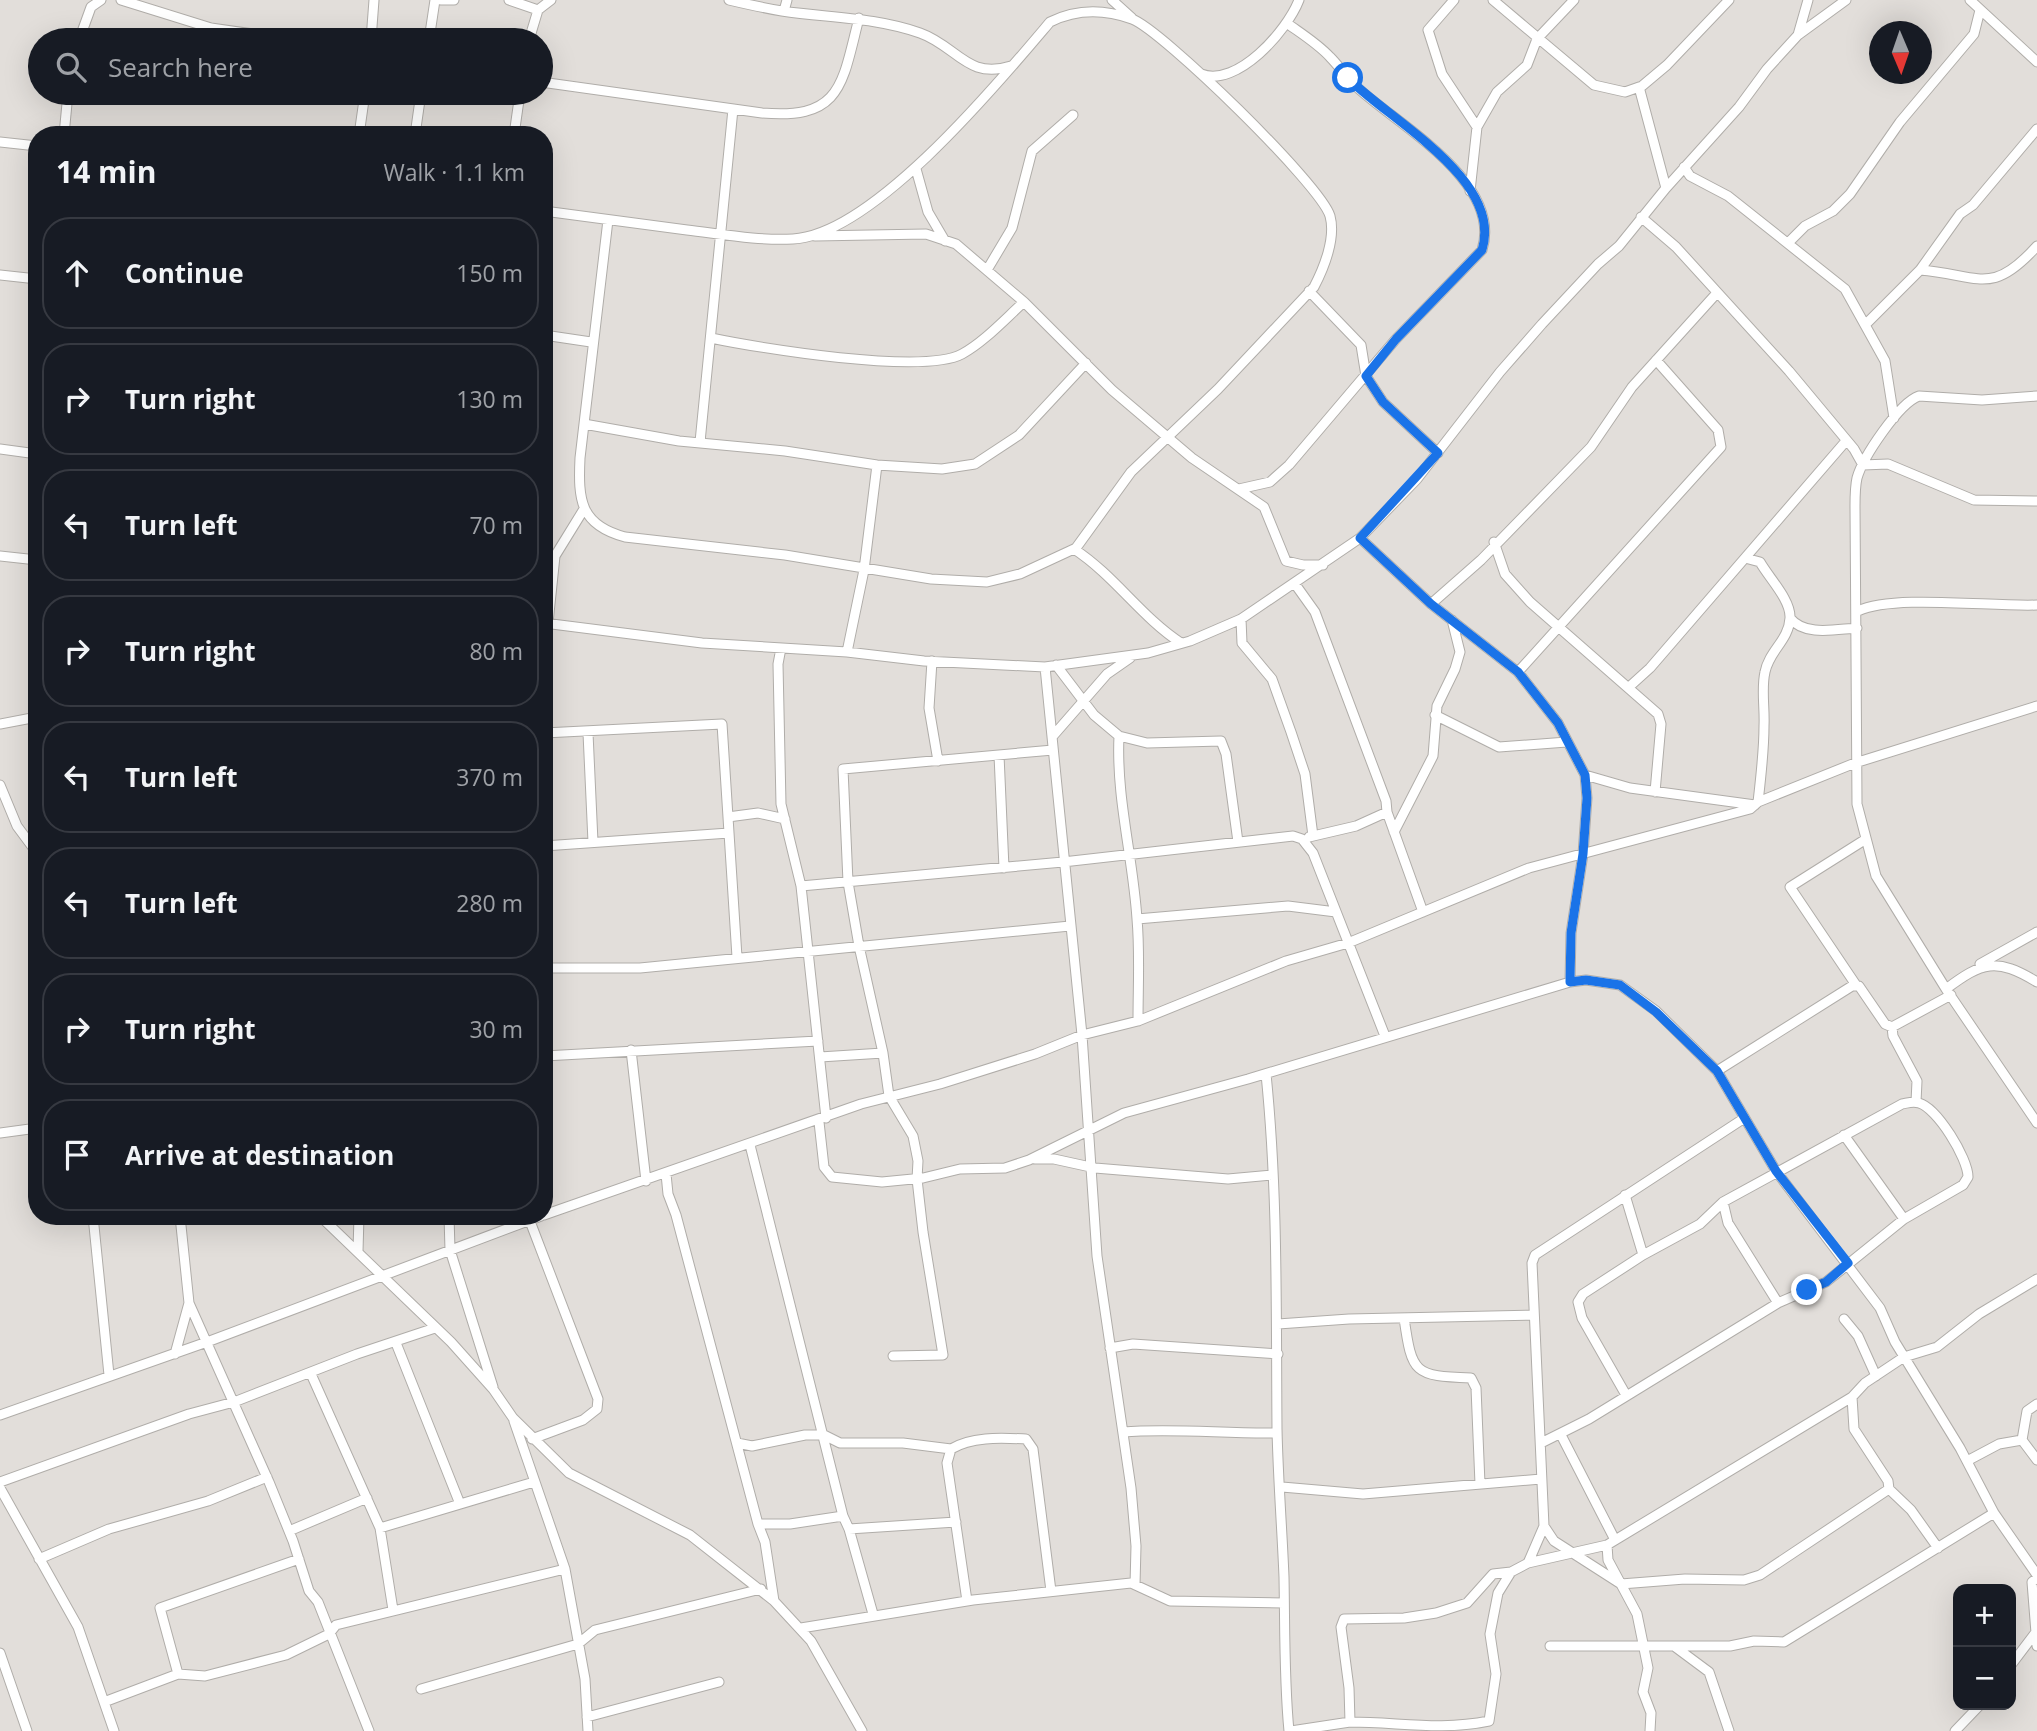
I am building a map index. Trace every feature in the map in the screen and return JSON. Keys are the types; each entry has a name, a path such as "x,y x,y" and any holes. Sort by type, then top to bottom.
{"street":[{"path":"83,28 91,7 101,0"},
{"path":"121,0 211,28"},
{"path":"372,28 374,0"},
{"path":"431,28 435,0"},
{"path":"440,0 454,0"},
{"path":"509,0 538,10"},
{"path":"533,28 538,10 551,0"},
{"path":"729,0 785,11 859,18 926,35 966,63 982,70 1013,66"},
{"path":"785,11 788,0"},
{"path":"608,220 591,342 579,477 584,509 589,519 600,528 625,537 785,555 931,579 987,582 1020,574 1074,549 1128,476 1310,291 1322,270 1330,242 1332,225 1328,209 1303,176 1262,131 1112,0"},
{"path":"1196,72 1209,77 1228,76 1288,24 1299,0"},
{"path":"1454,0 1428,30 1442,74 1477,127"},
{"path":"1493,0 1594,85 1613,92 1639,87 1667,65 1729,0"},
{"path":"1470,191 1477,127 1497,92 1527,65 1537,39 1574,0"},
{"path":"1798,35 1808,0"},
{"path":"553,624 702,643 1045,667 1134,655 1181,643 1241,619 1360,538 1438,453 1500,372 1598,264 1619,246 1798,35 1846,0"},
{"path":"1970,0 2037,62"},
{"path":"1788,243 1805,226 1833,211 1850,194 1909,111 1974,34 1980,10"},
{"path":"810,236 846,219 916,169 1013,66 1050,22 1062,16 1097,11 1133,19"},
{"path":"553,84 733,109 789,115 810,112 826,103 845,71 859,18"},
{"path":"1239,489 1270,482 1289,465 1396,339 1482,250 1487,233 1480,205 1432,146 1359,89 1329,55 1288,24"},
{"path":"1639,87 1666,188"},
{"path":"65,126 67,105"},
{"path":"360,126 363,105"},
{"path":"416,126 419,105"},
{"path":"515,126 518,105"},
{"path":"700,442 733,109"},
{"path":"987,270 1012,228 1031,151 1073,115"},
{"path":"1865,325 1920,270 1960,214 1973,205 2037,129"},
{"path":"0,142 28,145"},
{"path":"1684,167 1690,176 1714,186 1845,289 1885,361 1894,418"},
{"path":"916,169 928,212 944,241"},
{"path":"553,212 721,234 794,239 810,236 916,234 956,244 1024,302 1112,390 1192,458 1264,507 1286,561 1303,565 1324,565"},
{"path":"1641,217 1676,247 1810,395 1863,465"},
{"path":"1920,270 1995,279 2015,270 2037,246"},
{"path":"0,275 28,278"},
{"path":"1310,291 1361,345 1366,376 1383,402 1438,453"},
{"path":"1431,604 1481,560 1494,542 1591,447 1632,387 1716,294"},
{"path":"711,338 748,346 852,358 940,361 962,354 1024,302"},
{"path":"553,336 591,342"},
{"path":"1518,672 1557,626 1620,562 1721,446 1718,430 1656,359"},
{"path":"584,424 877,465 942,469 975,464 1019,435 1086,363"},
{"path":"2037,396 1982,401 1919,396 1904,404 1894,418 1863,465 1855,490 1858,611 1855,763 1857,804 1876,876 1948,992 2037,1124"},
{"path":"1629,687 1640,679 1846,440"},
{"path":"0,449 28,453"},
{"path":"1863,465 1888,464 1974,500 2037,501"},
{"path":"847,652 864,570 877,465"},
{"path":"553,571 555,556 584,509"},
{"path":"1360,538 1431,604 1518,672 1543,701 1585,775 1587,798 1583,854 1571,933 1570,982"},
{"path":"1494,542 1505,573 1530,602 1629,687 1660,718 1655,792"},
{"path":"1074,549 1098,565 1158,628 1181,643"},
{"path":"0,556 28,559"},
{"path":"1745,558 1760,562 1770,581 1785,598 1794,623 1812,630 1857,628"},
{"path":"1295,584 1315,612 1386,801 1387,812 1423,912"},
{"path":"1858,611 1874,605 1910,603 2037,605"},
{"path":"1756,803 1764,734 1763,680 1766,666 1786,634 1790,618"},
{"path":"1241,619 1242,643 1272,679 1294,742 1304,774 1313,836"},
{"path":"1394,832 1433,756 1435,715 1458,661 1459,644 1452,620"},
{"path":"781,648 778,690 781,804 801,886 820,1057 824,1167 828,1174 882,1182 917,1179 960,1169 1004,1168 1029,1160 1124,1113 1266,1074 1570,982 1586,980 1620,985 1656,1012 1717,1071 1776,1171 1880,1308 1904,1357 1967,1461 1994,1513 2037,1577 2032,1582 2037,1646"},
{"path":"1052,737 1107,674 1134,655"},
{"path":"932,661 929,708 938,761"},
{"path":"1056,665 1084,702 1119,736 1147,743 1221,741 1226,754 1238,842"},
{"path":"1045,667 1082,1035 1097,1256 1123,1432 1136,1546 1135,1585"},
{"path":"553,1213 889,1096 1035,1054 1082,1035 1138,1021 1286,961 1348,943 1529,869 1749,809 1756,803 1855,763 2037,706"},
{"path":"1435,715 1499,747 1567,742"},
{"path":"0,724 28,719"},
{"path":"553,733 722,724 737,957"},
{"path":"588,733 593,842"},
{"path":"1119,736 1118,765 1137,919 1138,1021"},
{"path":"893,1356 943,1355 913,1136 889,1096 883,1053 848,882 843,769 1053,750"},
{"path":"999,755 1004,868"},
{"path":"1585,775 1655,792 1756,803"},
{"path":"0,785 17,826 28,841"},
{"path":"801,886 1063,862 1285,836 1302,839 1356,826 1387,812"},
{"path":"727,817 758,813 785,819"},
{"path":"553,845 729,833"},
{"path":"1302,839 1313,853 1385,1036"},
{"path":"1866,839 1790,887 1856,985 1885,1024 1892,1027"},
{"path":"1137,919 1288,906 1336,912"},
{"path":"553,968 640,968 808,949 1070,926"},
{"path":"1892,1027 1948,992 1973,969 2037,932"},
{"path":"1973,969 1993,965 2015,970 2037,982"},
{"path":"1717,1071 1856,985"},
{"path":"1892,1027 1893,1036 1917,1081 1916,1102"},
{"path":"553,1055 818,1041"},
{"path":"631,1050 646,1181"},
{"path":"820,1057 883,1053"},
{"path":"1266,1074 1273,1175 1278,1324 1277,1433 1282,1488 1284,1676 1290,1731 1350,1722 1385,1722 1429,1729 1489,1721 1496,1674 1490,1634 1498,1593 1511,1572"},
{"path":"1541,1443 1561,1435 1778,1303 1826,1282 1904,1219 1963,1185 1968,1177 1964,1156 1927,1107 1916,1102 1902,1104 1776,1171 1723,1202 1700,1224 1643,1255 1583,1294 1578,1302 1582,1318 1626,1395"},
{"path":"1528,1563 1544,1526 1532,1263 1535,1255 1743,1119"},
{"path":"0,1133 28,1129"},
{"path":"1844,1135 1904,1219"},
{"path":"750,1144 843,1516 873,1614"},
{"path":"1029,1160 1054,1159 1091,1167 1228,1179 1273,1175"},
{"path":"666,1174 668,1194 765,1542 774,1601"},
{"path":"1625,1195 1643,1255"},
{"path":"1723,1202 1728,1223 1778,1303"},
{"path":"94,1225 109,1375"},
{"path":"181,1225 189,1304 267,1476 309,1591 318,1602 369,1731"},
{"path":"330,1225 384,1274 435,1328 452,1342 493,1389 513,1418 569,1473 690,1535 774,1601 801,1628 823,1661 862,1731"},
{"path":"358,1251 359,1225"},
{"path":"449,1225 450,1250 493,1389"},
{"path":"0,1413 175,1354 511,1225"},
{"path":"531,1225 597,1399 597,1409 583,1420 531,1438"},
{"path":"1350,1722 1349,1688 1341,1627 1344,1619 1404,1618 1436,1613 1466,1603 1493,1574 1511,1572 1528,1563 1610,1541 1852,1397 1875,1376 1904,1357 1937,1348 1979,1314 2037,1279"},
{"path":"175,1354 189,1304"},
{"path":"1278,1324 1534,1315"},
{"path":"1404,1318 1411,1358 1417,1369 1437,1377 1471,1378 1478,1398 1480,1484"},
{"path":"1844,1319 1858,1336 1875,1376"},
{"path":"0,1482 189,1414 234,1402 357,1354 435,1328"},
{"path":"396,1343 460,1504"},
{"path":"1110,1348 1147,1345 1278,1354"},
{"path":"311,1374 380,1528 393,1610"},
{"path":"1852,1397 1854,1429 1888,1481 1889,1489 1910,1510 1938,1548"},
{"path":"2037,1404 2027,1410 2022,1440 2037,1460"},
{"path":"513,1418 565,1569 578,1644 588,1731"},
{"path":"1123,1432 1170,1428 1224,1434 1277,1433"},
{"path":"737,1443 752,1446 805,1435 824,1435 839,1443 903,1443 951,1449"},
{"path":"1561,1435 1610,1541 1608,1560 1637,1614 1648,1668 1643,1692 1651,1713 1650,1731"},
{"path":"967,1601 947,1463 951,1449 958,1444 996,1438 1026,1439 1033,1449 1051,1591"},
{"path":"1967,1461 1999,1444 2022,1440"},
{"path":"39,1559 109,1529 208,1501 267,1476"},
{"path":"1282,1488 1363,1494 1541,1479"},
{"path":"380,1528 534,1482"},
{"path":"0,1488 78,1628 114,1731"},
{"path":"1544,1526 1554,1541 1620,1584 1752,1579 1889,1489"},
{"path":"289,1531 367,1498"},
{"path":"1550,1646 1730,1646 1794,1638 1994,1513"},
{"path":"758,1524 790,1524 843,1516"},
{"path":"849,1529 956,1522"},
{"path":"178,1674 160,1608 299,1559"},
{"path":"104,1702 178,1674 205,1676 286,1655 329,1633 336,1625 565,1569"},
{"path":"801,1628 873,1614 1083,1586 1135,1585 1170,1601 1284,1603"},
{"path":"421,1689 578,1644 595,1630 761,1589"},
{"path":"2016,1658 2036,1631"},
{"path":"1673,1646 1709,1672 1729,1731"},
{"path":"0,1653 27,1731"},
{"path":"587,1717 719,1682"},
{"path":"1955,1731 1975,1710"}],"route":[{"path":"1348,78 1432,146 1447,162 1480,205 1487,233 1482,250 1396,339 1366,376 1383,402 1438,453 1417,479 1360,538 1431,604 1518,672 1558,723 1585,775 1587,798 1580,880 1571,933 1570,982 1586,980 1620,985 1641,998 1717,1071 1776,1171 1848,1263 1826,1282 1807,1290"}]}
